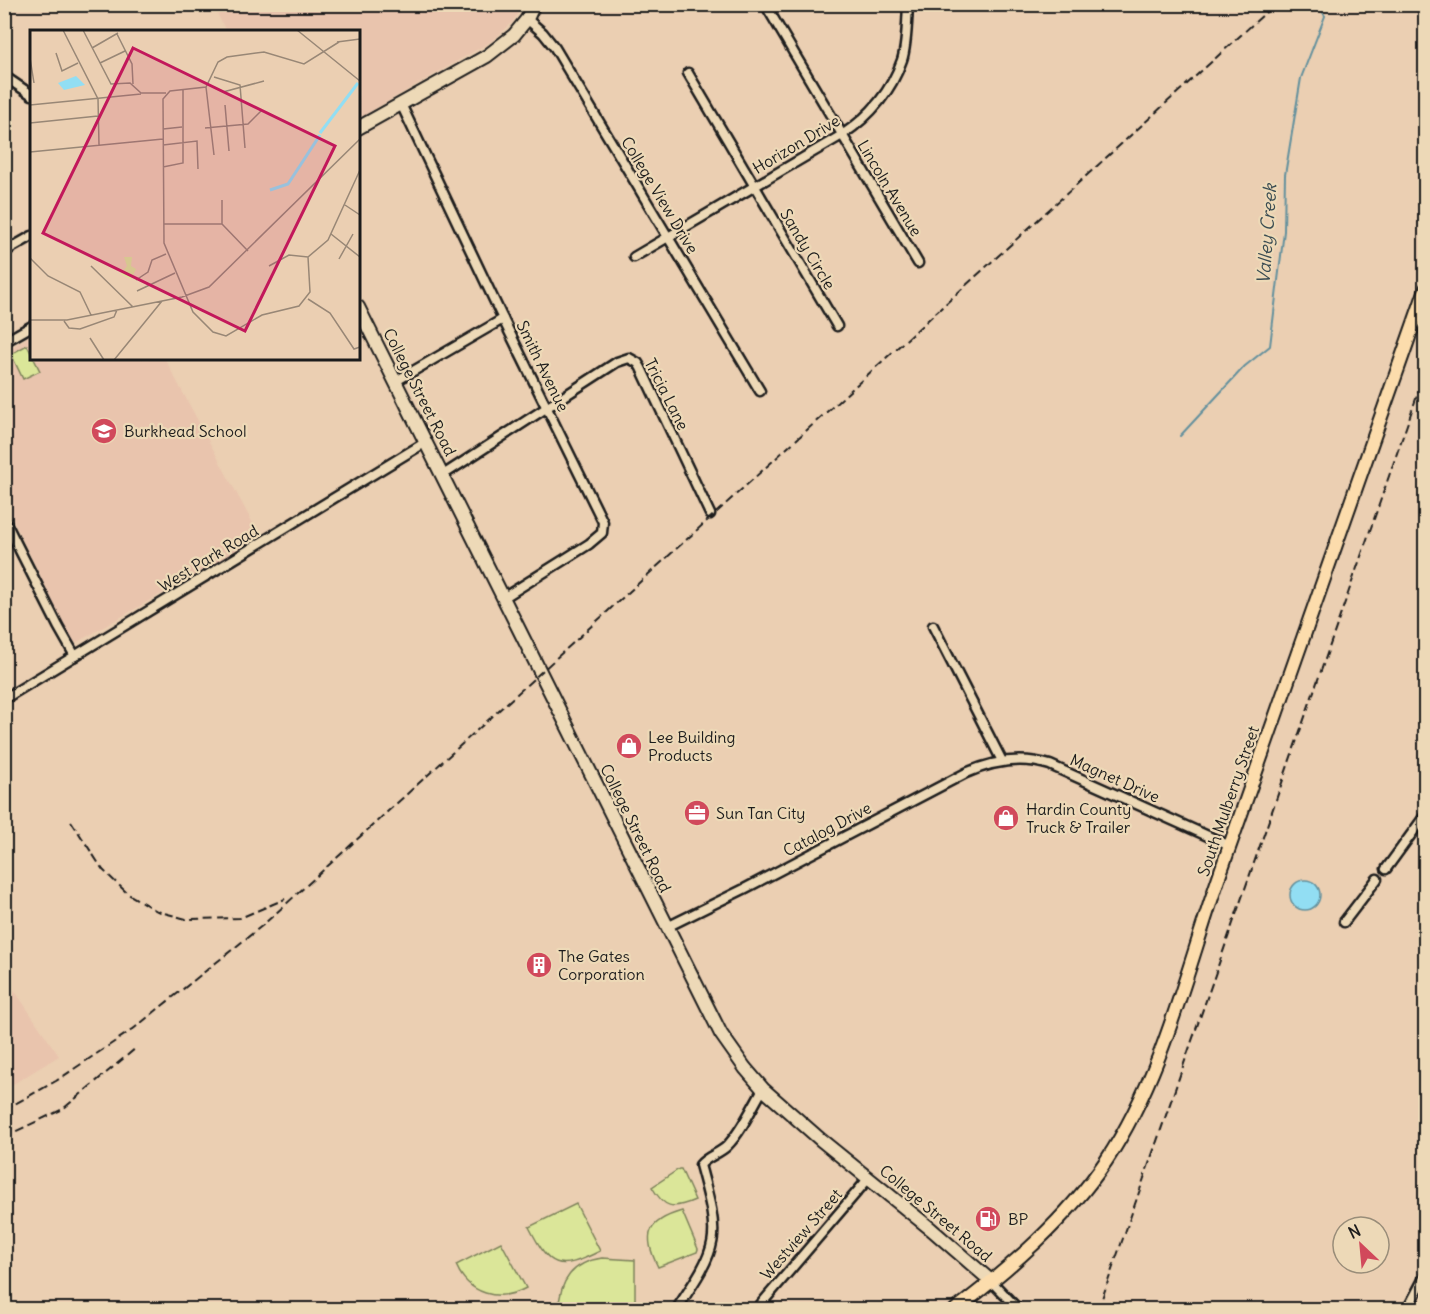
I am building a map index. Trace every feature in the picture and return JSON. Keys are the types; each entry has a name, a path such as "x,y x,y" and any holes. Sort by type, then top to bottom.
{"main road":[{"name":"South Mulberry Street","path":"955,1310 1024,1252 1080,1196 1106,1162 1145,1091 1425,289"}],"street":[{"path":"360,127 487,56 514,35 527,20 534,4"},
{"name":"Lincoln Avenue","path":"765,4 918,263"},
{"name":"Horizon Drive","path":"634,257 842,135 866,116 885,94 903,59 908,4"},
{"name":"College View Drive","path":"527,20 552,44 760,392"},
{"name":"Sandy Circle","path":"688,73 837,326"},
{"path":"4,76 30,94"},
{"name":"Smith Avenue","path":"401,105 503,319 597,507 604,528 599,537 589,544 503,598"},
{"path":"4,252 30,237"},
{"name":"College Street Road","path":"360,311 721,1034 763,1089 991,1281"},
{"path":"396,381 503,319"},
{"path":"4,342 30,327"},
{"name":"Tricia Lane","path":"443,475 617,362 629,358 641,368 710,514"},
{"name":"West Park Road","path":"4,699 426,442"},
{"path":"4,519 75,656"},
{"path":"933,626 1002,762"},
{"name":"Magnet Drive","path":"1002,762 1023,760 1050,765 1230,846"},
{"name":"Catalog Drive","path":"667,927 966,773 979,767 1002,762"},
{"path":"1386,869 1425,814"},
{"path":"1344,922 1377,879"},
{"path":"676,1310 702,1271 713,1245 713,1217 699,1165 704,1159 727,1146 763,1089"},
{"name":"Westview Street","path":"756,1310 868,1179"},
{"path":"1407,1310 1425,1274"},
{"path":"991,1281 1019,1310"}],"shaded area":[{"path":"213,5 523,5 512,23 492,41 360,117 360,30 226,30"},
{"name":"Burkhead School","path":"30,336 30,360 166,360 260,537 74,644 5,504 5,352"},
{"path":"4,975 59,1056 5,1089 4,1089"}],"green space":[{"path":"27,345 30,360 34,360 40,371 23,379 11,354"},
{"path":"679,1169 695,1200 680,1205 669,1205 652,1187"},
{"path":"576,1204 600,1251 574,1262 557,1262 543,1251 529,1227"},
{"path":"682,1211 698,1249 697,1252 658,1267 650,1246 651,1231 661,1219"},
{"path":"501,1242 526,1288 505,1295 485,1293 468,1283 456,1265"},
{"path":"602,1258 635,1260 635,1309 559,1309 562,1290 570,1274 583,1264"}],"water":[{"path":"1305,880 1316,884 1320,895 1316,906 1305,910 1294,906 1290,895 1294,884"}],"waterway":[{"name":"Valley Creek","path":"1180,436 1245,366 1270,346 1284,231 1285,175 1301,78 1325,16 1318,4"}],"railway":[{"path":"4,1110 56,1081 132,1030 263,925 1275,4"},
{"path":"1098,1310 1426,370"},
{"path":"71,821 103,870 128,894 157,911 186,919 240,918 285,899"},
{"path":"4,1137 63,1109 136,1048"}],"place":[{"name":"Burkhead School","path":"104,431"},
{"name":"Lee Building Products","path":"629,746"},
{"name":"Sun Tan City","path":"697,813"},
{"name":"Hardin County Truck & Trailer","path":"1006,818"},
{"name":"The Gates Corporation","path":"539,965"},
{"name":"BP","path":"988,1219"}]}
